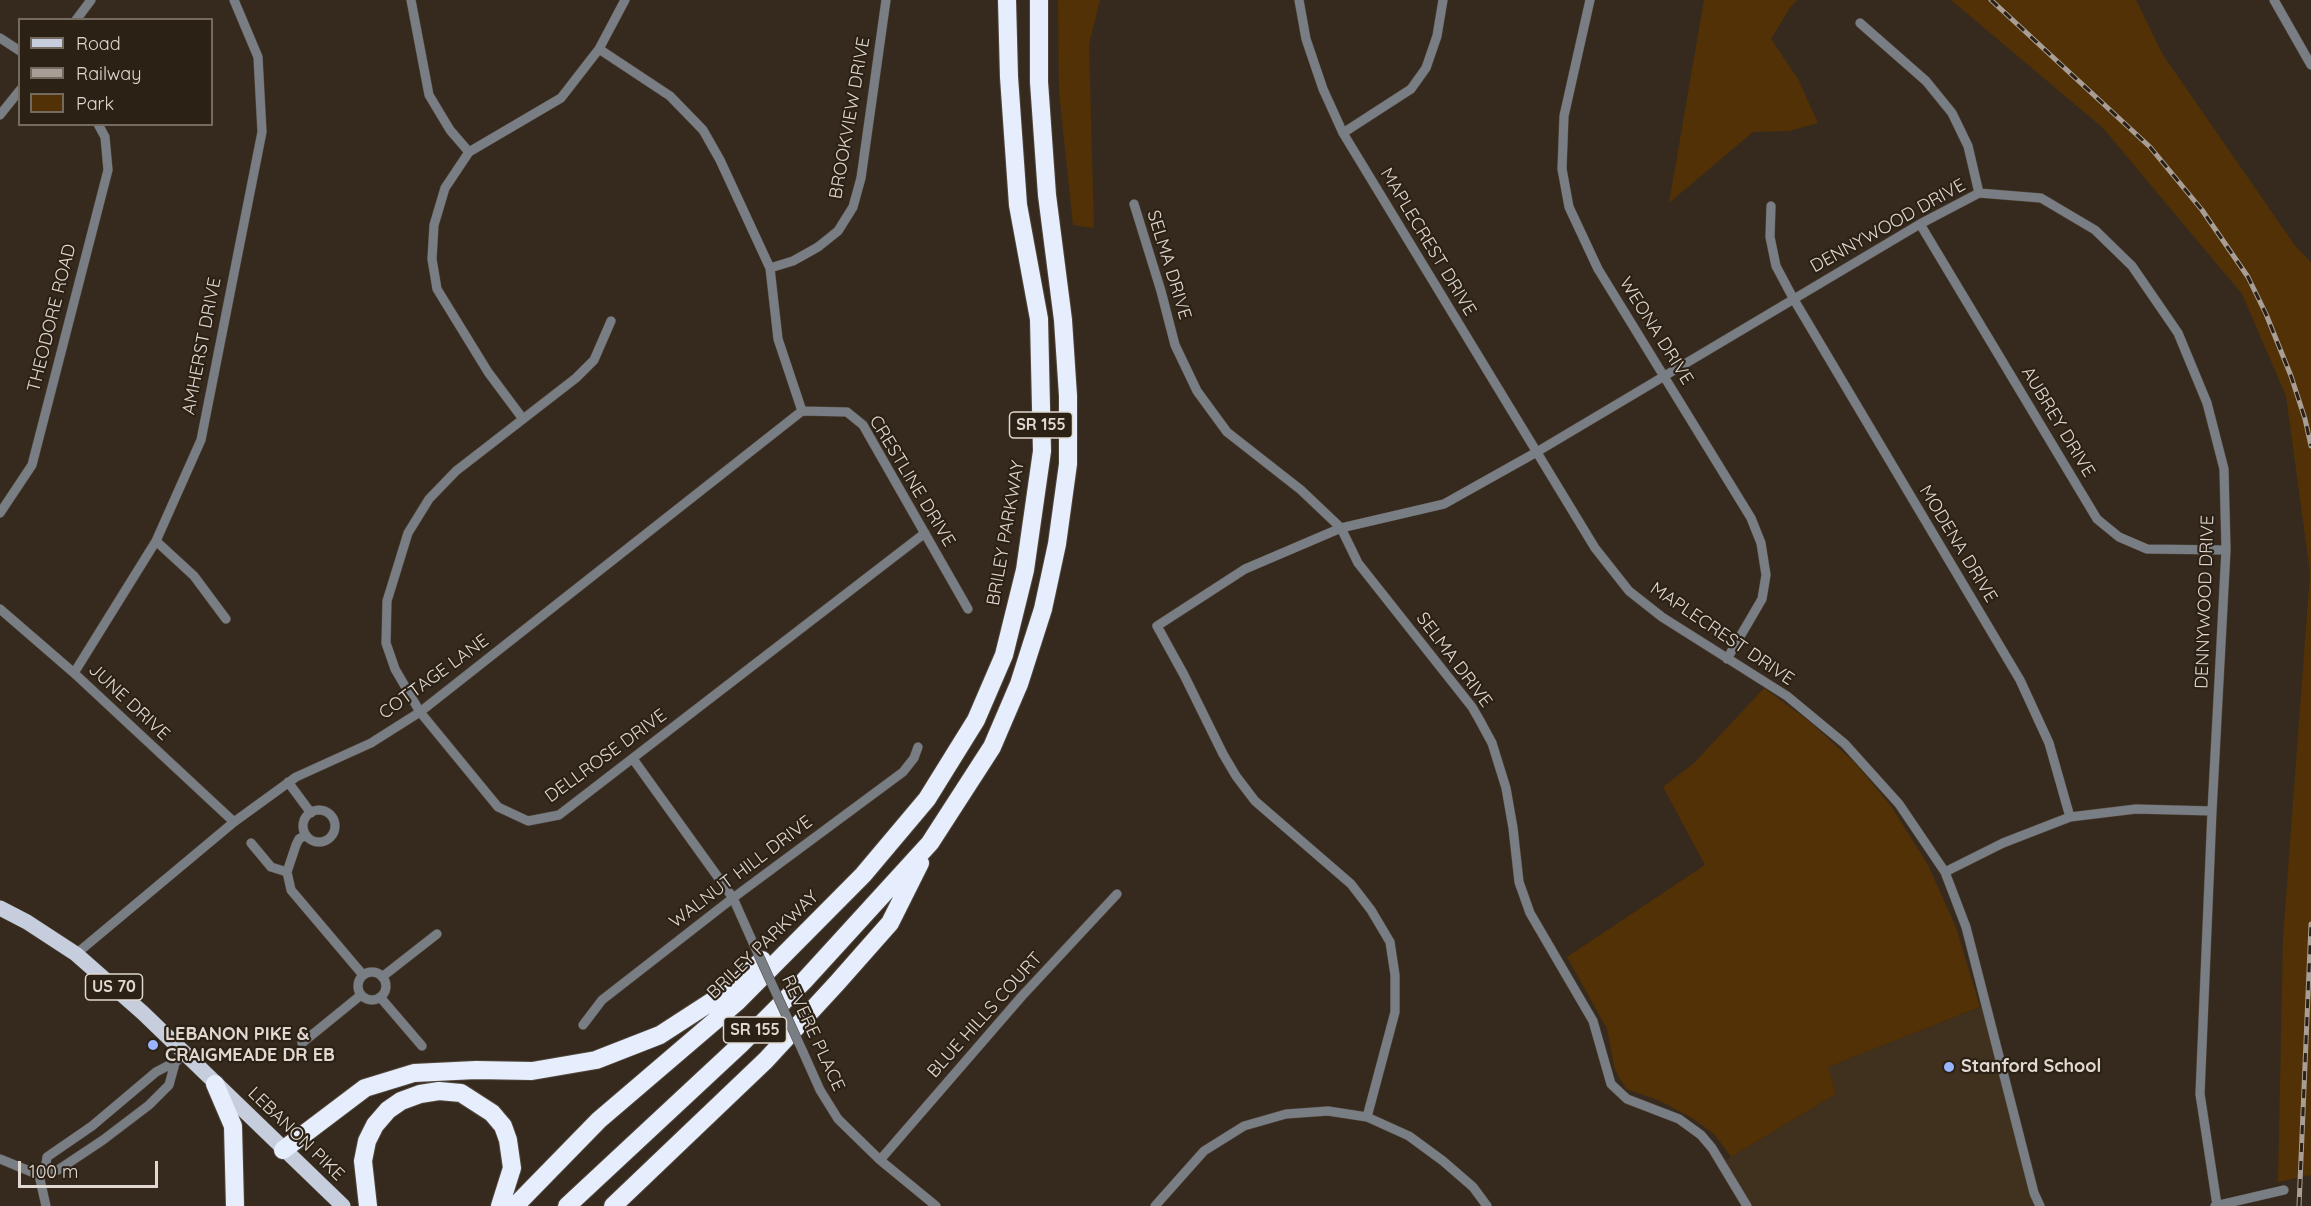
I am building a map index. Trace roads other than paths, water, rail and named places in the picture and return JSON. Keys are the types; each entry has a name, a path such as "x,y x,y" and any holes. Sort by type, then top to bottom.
{"highway":[{"name":"BRILEY PARKWAY","path":"515,1206 599,1120 737,1002 863,874 927,799 976,720 1004,655 1025,570 1042,451 1040,319 1018,205 1009,77 1007,0"},
{"name":"SR 155","path":"567,1206 677,1105 804,981 930,843 992,747 1019,684 1043,609 1057,544 1068,464 1068,396 1063,320 1047,195 1039,82 1039,0"},
{"path":"613,1206 766,1060 845,974 890,922 930,843"},
{"path":"283,1150 365,1088 414,1073 476,1070 532,1071 596,1060 660,1035 731,989 778,946 833,906"},
{"path":"215,1084 233,1126 235,1206"},
{"path":"368,1206 363,1161 367,1141 375,1125 388,1110 401,1101 420,1094 439,1091 461,1093 478,1102 503,1126 508,1140 512,1168 500,1206"}],"main road":[{"name":"LEBANON PIKE","path":"0,908 27,922 76,954 180,1058 215,1084 343,1206"}],"street":[{"path":"78,18 92,0"},
{"name":"AMHERST DRIVE","path":"74,673 156,541 201,440 262,132 258,57 234,0"},
{"path":"411,0 429,95 450,130 469,152"},
{"path":"523,419 488,372 437,289 432,259 434,225 445,188 469,152 561,98 599,49 625,0"},
{"name":"BROOKVIEW DRIVE","path":"770,268 793,261 818,247 838,231 853,207 861,178 886,0"},
{"name":"MAPLECREST DRIVE","path":"1299,0 1310,49 1323,89 1343,133 1535,453 1595,548 1629,591 1662,617 1787,696 1845,744 1899,804 1945,872 1966,927 2034,1193 2040,1206"},
{"path":"1343,133 1411,89 1426,68 1437,36 1443,0"},
{"name":"WEONA DRIVE","path":"1590,0 1564,116 1562,169 1569,207 1598,268 1751,518 1761,543 1766,575 1762,599 1727,659"},
{"path":"2274,0 2311,65"},
{"path":"1860,23 1926,81 1952,113 1968,146 1979,193"},
{"path":"0,38 18,50"},
{"path":"599,49 670,96 703,130 747,216 770,268 778,339 802,411"},
{"path":"0,115 18,92"},
{"name":"THEODORE ROAD","path":"0,513 32,465 108,170 105,137 99,126"},
{"name":"DENNYWOOD DRIVE","path":"1367,1117 1395,1012 1395,975 1390,942 1371,910 1351,885 1255,801 1236,776 1157,626 1245,569 1341,528 1444,504 1535,453 1920,224 1979,193 2041,198 2095,230 2132,266 2178,333 2207,403 2224,469 2226,550 2200,1094 2216,1206"},
{"name":"SELMA DRIVE","path":"1134,204 1175,345 1197,391 1227,432 1301,490 1341,528 1358,563 1472,707 1492,743 1506,788 1520,886 1530,913 1593,1021 1611,1084 1627,1099 1679,1119 1701,1135 1712,1148 1747,1206"},
{"name":"MODENA DRIVE","path":"1771,206 1770,237 1776,266 2020,680 2049,743 2070,817"},
{"name":"AUBREY DRIVE","path":"1920,224 2097,519 2119,537 2147,549 2226,550"},
{"name":"DELLROSE DRIVE","path":"611,321 594,360 576,378 456,471 429,499 408,533 387,601 386,643 395,669 420,712 498,807 528,821 559,814 925,533"},
{"name":"CRESTLINE DRIVE","path":"802,411 847,412 863,425 968,609"},
{"name":"COTTAGE LANE","path":"76,954 234,822 296,777 371,743 420,712 802,411"},
{"path":"156,541 194,576 226,619"},
{"name":"JUNE DRIVE","path":"0,609 74,673 234,822"},
{"name":"WALNUT HILL DRIVE","path":"583,1025 602,1000 733,898 903,772 914,758 918,747"},
{"name":"REVERE PLACE","path":"633,759 733,898 824,1098 838,1119 880,1160 936,1206"},
{"path":"288,783 310,813"},
{"path":"1945,872 2003,843 2070,817 2136,809 2212,812"},
{"path":"321,810 330,815 334,829 329,838 320,842 306,836 304,820 310,813 321,810"},
{"path":"306,836 299,839 287,872 291,890 363,975"},
{"path":"252,843 271,867 287,872"},
{"name":"BLUE HILLS COURT","path":"880,1160 1022,996 1117,894"},
{"path":"382,978 437,934"},
{"path":"373,972 382,978 386,988 381,997 370,1000 361,995 358,985 363,975 373,972"},
{"path":"302,1043 361,995"},
{"path":"381,997 422,1046"},
{"path":"0,1159 42,1172 58,1170 149,1105 169,1085 180,1058"},
{"path":"46,1206 42,1172 47,1157 92,1126 156,1072 180,1058"},
{"path":"1155,1206 1204,1151 1244,1126 1286,1114 1328,1111 1367,1117 1409,1136 1473,1187 1487,1206"},
{"path":"2216,1206 2284,1190"}],"railway":[{"path":"1991,0 2150,147 2202,210 2248,277 2266,314 2291,376 2311,446"},
{"path":"2299,1206 2311,924"}],"place":[{"name":"LEBANON PIKE & CRAIGMEADE DR EB","path":"153,1045"},
{"name":"Stanford School","path":"1949,1067"}]}
